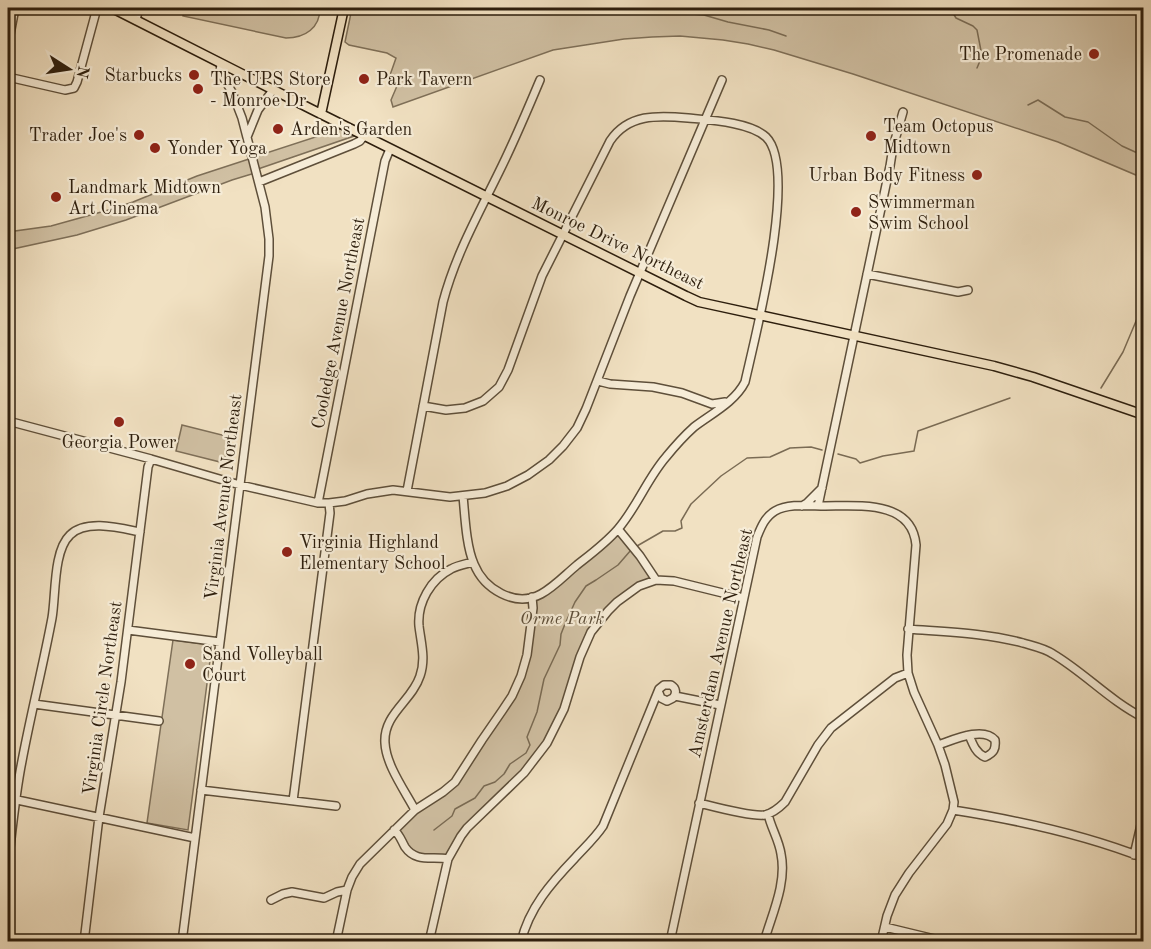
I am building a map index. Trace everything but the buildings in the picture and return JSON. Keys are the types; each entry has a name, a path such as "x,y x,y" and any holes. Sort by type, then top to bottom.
{"main road":[{"name":"Monroe Drive Northeast","path":"112,8 562,236 699,302 994,366 1143,415"},
{"path":"321,114 344,8"}],"street":[{"path":"8,45 15,8"},
{"path":"8,77 66,90 74,88 97,8"},
{"path":"136,20 139,8"},
{"name":"Virginia Avenue Northeast","path":"182,942 269,256 268,222 256,170 239,107 220,72 221,64"},
{"path":"407,491 448,282 458,255 513,143 540,80"},
{"path":"8,421 240,485 318,503 345,501 393,490 438,496 463,496 485,493 528,476 563,446 577,428 586,410 640,274 722,80"},
{"path":"247,137 255,116 273,90"},
{"path":"818,506 893,147 903,112"},
{"path":"423,406 447,410 465,408 483,400 498,387 508,370 542,276 610,141 621,128 633,121 647,118 682,117 740,125 757,130 769,140 776,153 778,185 776,228 745,382 738,392 693,428 675,446 658,466 628,516 605,542 548,589 532,597 514,598 499,593 483,579 473,561 463,496"},
{"path":"259,182 354,144 364,136"},
{"name":"Cooledge Avenue Northeast","path":"318,503 385,161 390,149"},
{"path":"867,274 958,292 968,290"},
{"path":"598,381 653,387 682,393 711,404 728,402"},
{"name":"Virginia Circle Northeast","path":"84,942 99,818 116,715 148,467 151,459"},
{"path":"822,488 828,501 837,506"},
{"path":"802,506 822,488"},
{"path":"293,801 330,503"},
{"name":"Amsterdam Avenue Northeast","path":"670,942 757,537 767,517 774,512 783,508 802,506 865,506 882,508 901,517 912,528 916,546 908,629 908,674 938,746 953,793 953,810"},
{"path":"8,865 11,798 22,762 52,617 59,555 64,542 74,531 89,526 140,532"},
{"path":"618,529 656,580"},
{"path":"415,810 388,758 385,745 386,730 392,716 412,692 421,674 423,654 419,618 420,607 426,594 444,573 473,561"},
{"path":"429,942 448,859 467,828 524,773 547,743 564,709 584,646 591,632 608,611 639,586 656,580 674,581 743,598"},
{"path":"336,942 347,890 360,864 415,810 455,782 512,696 527,655 533,608 532,597"},
{"path":"908,629 989,636 1042,648 1053,653 1117,702 1143,718"},
{"path":"128,630 220,642"},
{"path":"699,803 755,815 768,814 777,810 785,802 818,745 831,728 895,678 908,674"},
{"path":"521,942 526,923 543,894 603,826 661,686 670,684 675,689 675,696"},
{"path":"659,693 661,698 667,701 675,696 720,705"},
{"path":"34,704 159,721"},
{"path":"938,746 969,735"},
{"path":"201,790 336,806"},
{"path":"11,798 195,838"},
{"path":"881,942 891,905 900,886 947,824 953,810 1020,822 1092,841 1143,858"},
{"path":"1134,855 1143,812"},
{"path":"764,942 780,888 783,866 768,814"},
{"path":"394,830 401,836 407,849 415,856 425,859 448,859"},
{"path":"271,900 292,892 324,898 347,890"},
{"path":"885,927 947,942"}],"green space":[{"path":"189,8 320,8 317,21 310,31 293,38 286,38 183,16 184,10 191,12"},
{"path":"352,8 1143,8 1143,178 1058,142 853,74 774,50 723,40 680,36 652,37 553,50 393,107 391,100 397,86 389,78 396,58 387,53 349,45 345,42"},
{"path":"343,128 357,135 258,169 254,157"},
{"path":"252,158 255,173 126,220 77,235 8,250 8,232 51,226 112,209 197,176"},
{"path":"182,425 230,437 224,463 176,451"},
{"name":"Orme Park","path":"617,529 655,579 628,590 596,619 577,662 555,726 524,771 463,829 447,856 430,858 409,852 394,826 446,793 515,686 528,646 531,602"},
{"path":"173,640 212,645 188,830 147,823"}],"waterway":[{"path":"633,8 656,13 704,15 786,36"},
{"path":"950,8 956,18 977,30 982,56 977,68"},
{"path":"1028,105 1038,100 1065,117 1088,122 1122,146 1144,156"},
{"path":"1101,388 1123,352 1139,314 1144,310"},
{"path":"838,454 856,459 860,463 883,456 914,451 918,431 1010,398"},
{"path":"637,546 663,531 675,531 682,528 681,521 691,504 721,476 747,458 770,457 790,448 811,447 822,450"},
{"path":"434,830 452,816 455,809 475,798 484,786 495,782 510,764 526,753 530,745 527,737 537,712 544,679 560,645 561,634 575,602 586,586 618,565 631,550"}],"place":[{"name":"The Promenade","path":"1094,54"},
{"name":"Starbucks","path":"194,75"},
{"name":"Park Tavern","path":"364,79"},
{"name":"The UPS Store - Monroe Dr","path":"198,89"},
{"name":"Arden's Garden","path":"278,129"},
{"name":"Trader Joe's","path":"139,135"},
{"name":"Team Octopus Midtown","path":"871,136"},
{"name":"Yonder Yoga","path":"155,148"},
{"name":"Urban Body Fitness","path":"977,175"},
{"name":"Landmark Midtown Art Cinema","path":"56,197"},
{"name":"Swimmerman Swim School","path":"856,212"},
{"name":"Georgia Power","path":"119,422"},
{"name":"Virginia Highland Elementary School","path":"287,552"},
{"name":"Sand Volleyball Court","path":"190,664"}]}
